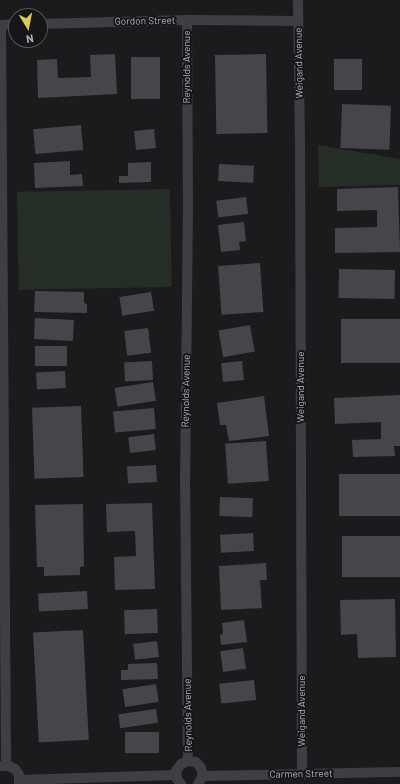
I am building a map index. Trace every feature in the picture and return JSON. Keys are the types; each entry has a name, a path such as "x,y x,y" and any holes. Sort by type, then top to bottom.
{"street":[{"name":"Weigand Avenue","path":"298,0 302,773"},
{"name":"Gordon Street","path":"48,24 187,20 298,20"},
{"name":"Reynolds Avenue","path":"187,20 188,203 185,476 188,761"},
{"path":"0,25 3,766 15,769 19,782 178,779 181,764 188,761 199,765 201,780"},
{"name":"Carmen Street","path":"201,780 302,773 400,772"}],"shaded area":[{"path":"318,145 400,159 400,185 319,187"},
{"path":"170,189 172,287 19,290 17,192"}],"building":[{"path":"115,54 117,94 38,98 37,60 57,59 58,78 91,77 90,55"},
{"path":"266,54 267,133 216,134 215,55"},
{"path":"131,57 160,57 160,99 131,99"},
{"path":"334,59 362,59 362,90 334,90"},
{"path":"342,104 391,106 389,150 340,148"},
{"path":"81,125 83,150 35,154 33,129"},
{"path":"154,129 156,148 136,150 134,131"},
{"path":"70,161 70,175 82,174 83,186 35,188 34,163"},
{"path":"151,162 151,182 119,183 119,176 128,176 128,163"},
{"path":"219,164 254,166 253,183 218,181"},
{"path":"398,187 400,252 335,253 335,228 377,227 377,210 337,211 337,189"},
{"path":"246,197 248,214 218,218 216,201"},
{"path":"244,222 246,241 239,242 240,250 221,252 218,225"},
{"path":"260,263 263,312 222,315 218,266"},
{"path":"339,269 395,270 394,299 338,298"},
{"path":"35,291 84,292 84,303 87,304 87,313 34,312"},
{"path":"151,292 154,311 122,316 119,297"},
{"path":"35,318 74,320 73,341 34,339"},
{"path":"341,319 400,319 400,363 341,363"},
{"path":"250,325 255,352 223,357 218,331"},
{"path":"148,328 151,353 127,356 124,331"},
{"path":"35,346 67,346 67,366 35,366"},
{"path":"152,361 153,380 125,381 124,362"},
{"path":"242,361 244,380 223,382 221,363"},
{"path":"65,371 66,388 37,389 36,373"},
{"path":"153,382 156,401 117,407 114,388"},
{"path":"400,395 400,446 394,446 395,456 353,457 352,440 381,439 381,422 335,424 334,398"},
{"path":"264,396 269,436 229,441 226,425 220,425 217,403"},
{"path":"81,406 83,477 35,479 32,408"},
{"path":"154,408 156,429 115,432 113,412"},
{"path":"154,434 156,450 130,453 128,437"},
{"path":"266,441 269,481 228,484 225,444"},
{"path":"156,465 157,482 128,483 127,467"},
{"path":"339,474 400,474 400,516 339,516"},
{"path":"220,497 253,498 252,517 219,516"},
{"path":"152,503 155,589 115,590 114,557 136,556 135,531 107,532 106,504"},
{"path":"83,504 84,566 80,567 80,575 44,576 44,567 37,567 35,505"},
{"path":"253,533 254,551 221,553 220,535"},
{"path":"342,536 400,536 400,577 342,577"},
{"path":"266,563 267,580 260,580 262,608 221,610 219,566"},
{"path":"87,591 88,609 39,612 38,594"},
{"path":"395,599 396,657 358,658 357,634 341,635 340,600"},
{"path":"157,609 158,633 125,634 124,610"},
{"path":"244,620 247,642 221,645 220,635 223,634 222,623"},
{"path":"83,630 89,740 39,742 33,633"},
{"path":"157,641 159,657 135,660 133,644"},
{"path":"243,648 246,669 223,672 220,651"},
{"path":"157,663 158,679 121,680 121,670 128,670 128,664"},
{"path":"254,680 256,700 221,704 219,684"},
{"path":"156,684 159,702 125,707 122,689"},
{"path":"156,709 158,723 120,728 118,714"},
{"path":"125,732 159,732 159,753 125,753"}]}
